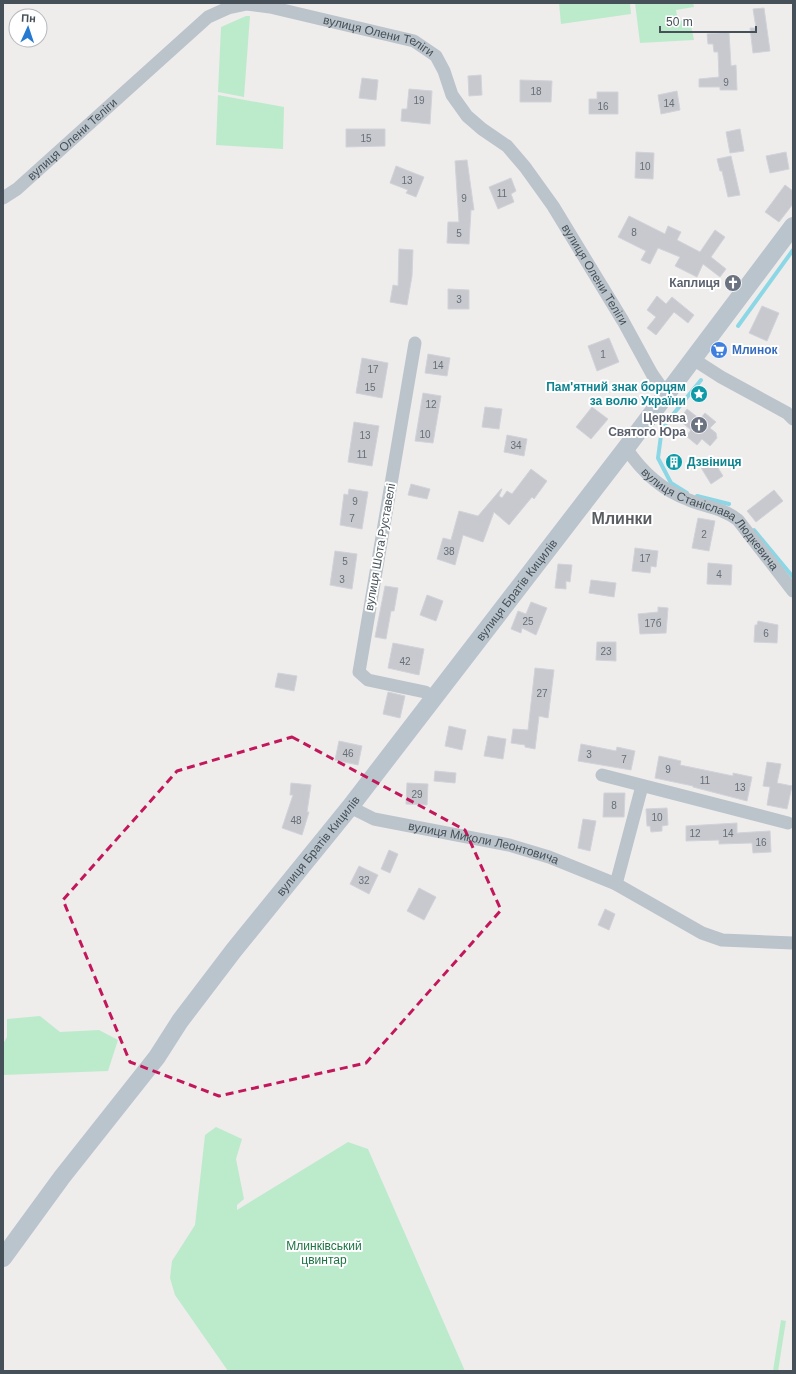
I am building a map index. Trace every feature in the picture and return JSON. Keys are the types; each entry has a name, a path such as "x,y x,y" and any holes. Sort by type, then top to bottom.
{"street":[{"name":"вулиця Олени Теліги","path":"3,198 17,189 208,17 228,8 247,4 270,7 414,41 436,56 444,71 452,95 467,116 482,129 507,146 525,167 553,206 623,321 652,374 666,394"},
{"name":"вулиця Братів Кицилів","path":"3,1258 62,1177 157,1057 180,1021 234,950 350,807 433,697 626,448 793,226"},
{"name":"вулиця Шота Руставелі","path":"415,343 359,672 368,680 425,692 433,697"},
{"path":"693,359 721,377 787,413 793,419"},
{"name":"вулиця Станіслава Людкевича","path":"626,448 648,477 668,491 729,513 738,520 793,591"},
{"path":"602,775 788,823"},
{"path":"616,884 642,786"},
{"name":"вулиця Миколи Леонтовича","path":"350,807 374,819 509,845 549,857 616,884 702,933 722,940 793,943"}],"highlighted area":[{"path":"292,737 465,830 501,910 366,1063 219,1096 130,1062 63,900 177,771"}],"green space":[{"path":"559,3 630,3 631,14 561,24"},
{"path":"635,3 693,3 694,7 676,10 678,21 690,20 694,40 640,43"},
{"path":"246,16 250,16 244,97 218,92 221,27"},
{"path":"218,95 284,107 283,149 216,145"},
{"path":"40,1016 60,1032 99,1030 118,1040 108,1071 3,1075 3,1044 7,1037 7,1019"},
{"name":"Млинківський цвинтар","path":"216,1127 242,1139 236,1159 244,1199 237,1205 237,1210 348,1142 368,1149 465,1371 228,1371 175,1295 170,1278 172,1261 195,1225 205,1135"},
{"path":"781,1320 786,1321 778,1371 773,1371"}],"building":[{"path":"764,8 770,51 753,53 750,28 756,28 753,9"},
{"path":"729,32 731,66 736,65 737,90 720,90 720,87 699,87 699,79 719,77 718,52 714,52 713,44 708,44 707,34"},
{"path":"481,75 482,95 469,96 468,76"},
{"path":"362,78 378,80 376,100 359,98"},
{"path":"520,80 552,81 551,102 520,102"},
{"path":"409,89 432,91 430,124 401,121 402,109 407,109"},
{"path":"677,91 680,110 661,114 658,95"},
{"path":"597,92 618,92 618,114 589,114 589,99 597,99"},
{"path":"346,129 385,129 385,146 346,147"},
{"path":"740,129 744,151 730,153 726,132"},
{"path":"636,152 654,153 653,179 635,178"},
{"path":"786,152 789,169 770,173 766,156"},
{"path":"731,156 740,195 728,197 722,171 720,171 717,159"},
{"path":"467,160 474,210 471,210 469,244 447,243 448,222 459,222 455,161"},
{"path":"396,166 424,177 416,197 406,193 408,190 390,183"},
{"path":"511,178 516,191 511,194 514,202 498,209 489,187"},
{"path":"785,185 793,191 793,204 779,222 765,212"},
{"path":"629,216 665,234 668,226 681,232 677,240 700,252 715,230 725,237 711,257 726,269 720,277 703,264 697,277 675,266 680,257 658,248 650,264 641,260 646,251 618,237"},
{"path":"399,249 413,250 412,276 407,305 390,302 393,285 398,286"},
{"path":"448,289 469,290 469,309 448,309"},
{"path":"657,296 666,304 672,297 694,315 688,323 674,312 656,335 647,328 656,317 647,310"},
{"path":"762,306 779,313 767,341 749,333"},
{"path":"609,338 619,362 597,371 588,346"},
{"path":"428,354 450,358 447,376 425,373"},
{"path":"362,358 388,363 382,398 356,393"},
{"path":"423,393 441,396 433,443 415,441"},
{"path":"485,407 502,409 499,429 482,427"},
{"path":"592,407 608,419 591,439 576,427"},
{"name":"Церква Святого Юра","path":"687,409 700,419 705,413 716,422 710,428 716,433 717,438 710,446 702,439 697,445 686,436 691,430 679,420"},
{"path":"354,422 379,426 372,466 348,462"},
{"path":"507,435 527,439 524,456 504,452"},
{"path":"712,458 723,476 711,484 700,466"},
{"path":"531,469 547,481 534,499 532,497 509,525 494,512 483,542 463,535 455,565 437,559 443,538 451,540 459,511 478,516 501,489 499,496 502,498 507,491 512,494"},
{"path":"411,484 430,489 427,499 408,495"},
{"path":"349,489 368,492 362,529 340,525 344,494 348,495"},
{"path":"774,490 783,501 756,522 747,511"},
{"path":"698,518 715,521 709,551 692,548"},
{"path":"635,548 658,551 656,567 651,566 650,573 632,571"},
{"path":"335,551 357,554 352,589 330,585"},
{"path":"708,563 732,565 731,585 707,584"},
{"path":"558,564 572,565 570,582 566,581 566,589 555,588"},
{"path":"591,580 616,583 614,597 589,593"},
{"path":"385,586 398,588 394,611 391,611 386,639 375,637"},
{"path":"427,595 443,601 436,621 420,615"},
{"path":"531,602 547,608 536,635 522,628 521,633 511,629 518,611 526,614"},
{"path":"658,607 668,608 666,633 640,634 638,614 658,612"},
{"path":"758,621 778,625 777,643 754,642 755,625 757,625"},
{"path":"597,642 616,642 616,661 596,660"},
{"path":"393,643 424,649 419,675 388,668"},
{"path":"535,668 554,670 548,718 539,716 535,749 525,747 525,745 511,743 513,729 528,730"},
{"path":"278,673 297,676 294,691 275,687"},
{"path":"388,692 405,696 400,718 383,714"},
{"path":"449,726 466,730 462,750 445,746"},
{"path":"488,736 506,739 503,759 484,756"},
{"path":"339,741 362,746 358,765 335,760"},
{"path":"581,744 616,751 617,747 635,751 631,770 578,761"},
{"path":"659,756 681,761 680,765 733,776 733,773 752,777 747,801 693,786 655,778"},
{"path":"767,762 781,764 777,783 792,786 787,809 767,805 770,787 763,786"},
{"path":"435,771 456,773 455,783 434,781"},
{"path":"291,783 311,785 307,812 309,812 302,835 282,828 293,795 290,795"},
{"path":"407,783 428,784 427,805 406,804"},
{"path":"604,793 625,793 624,817 603,817"},
{"path":"667,808 668,825 662,826 662,831 651,832 650,826 647,826 646,809"},
{"path":"583,819 596,821 590,851 578,848"},
{"path":"737,823 737,833 770,831 771,852 753,853 752,843 719,844 719,840 686,841 686,826"},
{"path":"389,850 398,854 390,873 381,869"},
{"path":"359,866 378,875 369,894 350,884"},
{"path":"419,888 436,897 424,920 407,911"},
{"path":"605,909 615,914 609,930 598,925"}],"waterway":[{"path":"738,326 793,250"},
{"path":"687,493 671,483 658,458 662,428 701,380"},
{"path":"697,496 729,504"},
{"path":"754,530 793,577"}],"place":[{"name":"Каплиця","path":"733,283"},
{"name":"Млинок","path":"719,350"},
{"name":"Пам'ятний знак борцям за волю України","path":"699,394"},
{"name":"Церква Святого Юра","path":"699,425"},
{"name":"Дзвіниця","path":"674,462"}],"district":[{"name":"Млинки","path":"622,518"}]}
